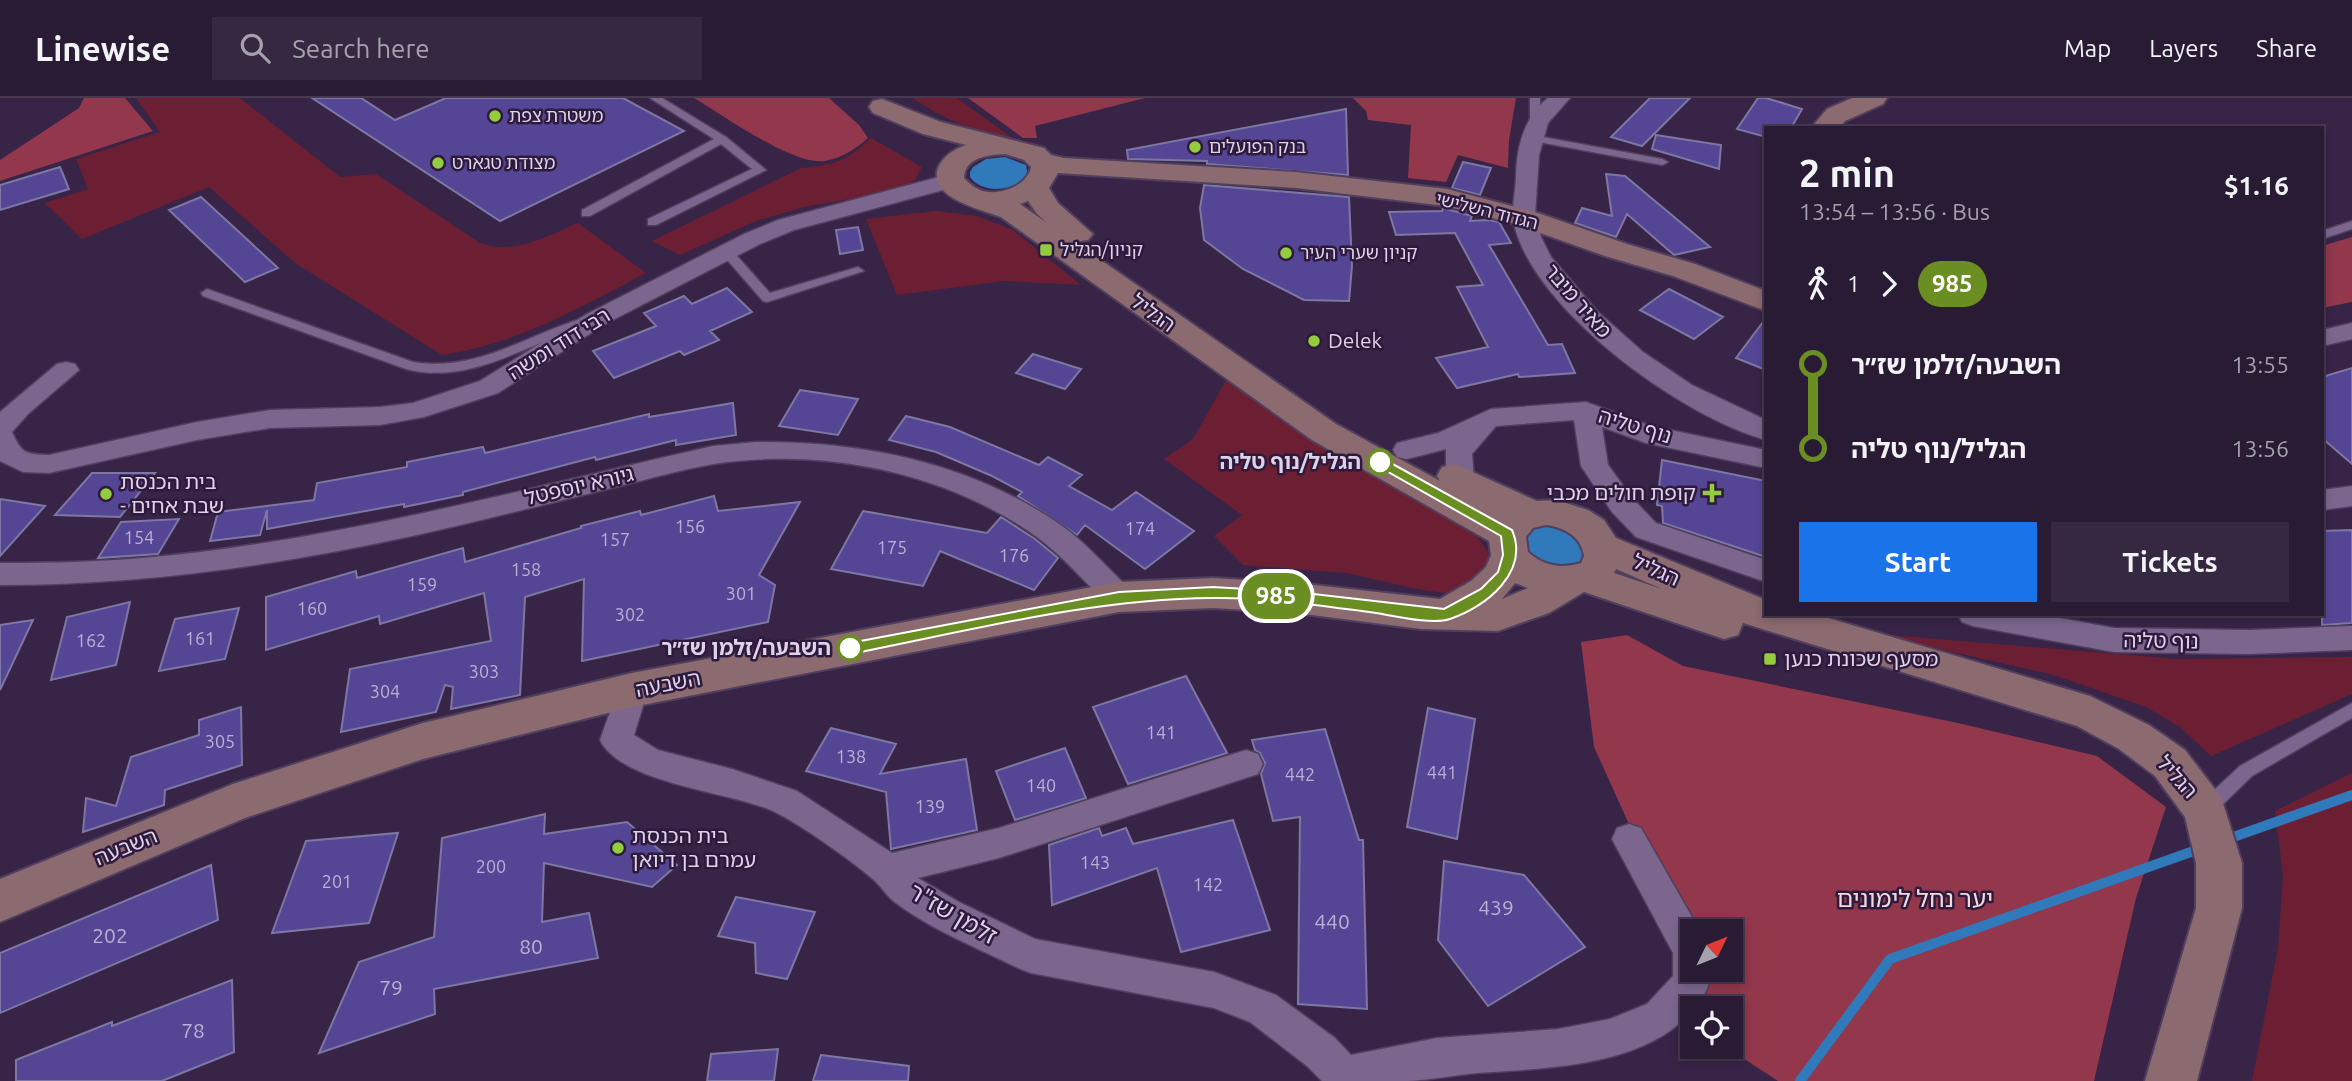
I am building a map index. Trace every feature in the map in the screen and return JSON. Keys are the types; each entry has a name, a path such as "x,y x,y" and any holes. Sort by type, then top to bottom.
{"main road":[{"path":"1826,126 1836,115 1874,98"},
{"path":"876,102 932,128 1031,153 1039,178 1012,198 980,199 966,195 956,189 931,145 876,102"},
{"path":"950,175 962,156 974,151 1006,146"},
{"name":"הגדוד השלישי","path":"1039,178 1197,173 1371,187 1447,198 1525,218 1616,250 1684,270 1764,301"},
{"name":"הגליל","path":"1039,178 1047,208 1133,279 1240,357 1460,479 1516,534"},
{"name":"הגליל","path":"980,199 1012,211 1190,340 1324,432 1516,534"},
{"path":"1546,512 1575,519 1587,526 1586,569 1556,582 1528,573 1516,534 1546,512"},
{"name":"השבעה","path":"1446,614 1486,593 1504,575 1516,534"},
{"name":"הגליל","path":"1586,569 1887,676 2075,728 2133,759 2205,810"},
{"name":"השבעה","path":"0,901 246,799 424,741 632,690 1119,597 1213,593 1296,598 1421,614 1498,616 1535,603 1586,569"},
{"path":"2171,1081 2219,908 2219,863 2205,810"}],"street":[{"path":"1533,132 1552,104 1560,98"},
{"name":"מאיר מיבר","path":"1533,132 1527,158 1525,218 1536,251 1549,273 1582,311 1625,353 1667,383 1764,430"},
{"name":"רבי דוד ומשה","path":"0,432 7,453 23,463 49,464 270,419 380,416 415,411 489,387 596,319 726,251 786,225 950,175"},
{"path":"2324,338 2352,331"},
{"path":"0,432 19,408 66,370"},
{"name":"נוף טליה","path":"1407,450 1446,440 1490,418 1586,411 1646,434 1764,459"},
{"name":"נוף טליה","path":"1586,411 1595,466 1622,505 1646,530 1764,570"},
{"path":"1460,479 1458,452 1490,418"},
{"name":"גיורא יוספטל","path":"0,574 174,566 278,550 393,529 713,455 751,450 798,450 849,455 900,465 946,479 1000,503 1046,529 1119,597"},
{"path":"2324,500 2352,496"},
{"name":"נוף טליה","path":"1984,616 2114,640 2249,642 2352,638"},
{"name":"זלמן שז\"ר","path":"632,690 617,740 649,762 732,783 785,801 888,870 907,891 1031,956 1214,990 1263,1008 1321,1052 1336,1066 1341,1079"},
{"path":"888,870 999,844 1246,764"},
{"path":"1341,1079 1397,1063 1562,1049 1615,1036 1662,1016 1692,982 1691,951 1629,839"}],"lane":[{"path":"652,222 760,170 722,139 655,98"},
{"path":"1535,98 1533,132 1662,162"},
{"path":"586,213 722,139"},
{"path":"2324,234 2352,225"},
{"path":"726,251 767,298 858,271"},
{"path":"207,293 411,366 447,370 480,364 558,330 596,319"},
{"path":"2205,810 2246,771 2352,710"}],"shaded area":[{"path":"136,98 240,98 340,177 376,174 480,243 518,246 578,223 646,273 521,334 469,350 442,355 295,263 209,187 82,239 45,203 88,189 76,159 160,132"},
{"path":"913,98 957,98 1015,140 961,125"},
{"path":"871,138 922,167 915,180 900,190 804,207 756,221 680,255 652,241 801,168 822,166 839,160 855,152"},
{"path":"936,211 977,216 1013,230 1081,285 1004,281 897,295 866,219"},
{"path":"1229,375 1470,526 1492,559 1482,576 1459,595 1417,589 1347,573 1243,565 1214,536 1242,515 1164,459 1193,439"},
{"path":"1874,634 2179,659 2352,657 2352,694 2211,756 2180,727 2146,707 2054,675"},
{"path":"2352,773 2352,1081 2252,1081 2278,948 2283,875 2275,811"}],"green space":[{"path":"84,98 125,98 153,131 0,181 0,160 79,108"},
{"path":"694,98 829,98 859,125 868,138 837,158 811,160 777,148"},
{"path":"968,98 1145,98 1035,126 1037,138 1023,138"},
{"path":"1353,98 1516,98 1509,140 1508,168 1458,155 1446,182 1408,178 1411,125 1368,120 1366,111"},
{"path":"2352,237 2352,302 2324,308 2324,245"},
{"name":"יער נחל לימונים","path":"1627,635 1683,666 1958,723 2097,756 2166,807 2136,898 2094,1081 1778,1081 1743,1058 1743,996 1707,996 1701,982 1743,982 1743,919 1680,919 1680,937 1594,747 1581,642"}],"water":[{"path":"1005,157 1026,165 1028,176 1015,185 999,189 983,187 970,177 973,167 986,159"},
{"path":"1565,522 1594,563 1538,572 1517,538 1530,524"}],"building":[{"path":"312,98 361,98 395,120 446,98 623,98 684,131 500,221"},
{"path":"1650,98 1690,98 1642,146 1611,137"},
{"path":"1758,98 1802,109 1792,126 1764,126 1764,136 1737,129"},
{"path":"1346,109 1348,175 1207,164 1207,161 1128,159 1127,150"},
{"path":"1656,135 1721,145 1719,169 1652,149"},
{"path":"1463,162 1491,168 1480,195 1452,188"},
{"path":"60,167 69,189 0,210 0,185"},
{"path":"1606,174 1625,176 1710,247 1674,255 1627,214 1616,237 1575,223 1582,208 1612,216"},
{"name":"קניון שערי העיר","path":"1204,185 1349,197 1352,266 1349,301 1304,300 1243,269 1204,240 1200,208"},
{"path":"201,197 278,268 245,282 169,210"},
{"path":"1443,208 1472,216 1470,221 1499,222 1511,243 1489,245 1548,345 1562,344 1575,373 1519,377 1518,374 1457,388 1436,358 1488,347 1457,287 1483,285 1455,233 1396,235 1389,212 1442,211"},
{"path":"858,227 863,250 840,254 836,230"},
{"path":"727,288 752,312 710,331 719,340 684,355 680,351 614,378 593,351 656,326 644,313 684,296 692,304"},
{"path":"1669,289 1723,317 1694,339 1640,310"},
{"path":"1764,321 1764,369 1736,358"},
{"path":"1033,354 1081,369 1065,389 1016,373"},
{"path":"2352,368 2352,464 2324,440 2324,376"},
{"path":"800,390 858,399 838,435 779,426"},
{"path":"733,403 736,435 676,445 676,440 596,460 595,457 463,492 463,495 267,529 267,510 260,535 210,541 218,512 314,500 317,483 407,467 407,462 483,447 485,453 649,414 649,417"},
{"path":"906,416 950,427 1039,465 1048,457 1082,475 1069,486 1112,510 1136,492 1194,531 1145,569 1085,525 1077,535 1018,496 1022,492 992,476 936,452 889,440"},
{"name":"קופת חולים מכבי","path":"1662,460 1764,481 1764,556 1663,523 1662,506 1657,505"},
{"name":"בית הכנסת - שבת אחים","path":"92,473 155,473 120,517 55,515"},
{"path":"714,496 718,511 800,502 759,575 775,585 768,622 582,661 584,579 525,597 520,695 451,709 453,687 445,685 436,712 341,732 350,669 491,641 484,593 380,624 379,616 266,650 266,597 356,571 357,578 463,548 465,562 581,526 640,511 641,515"},
{"path":"0,499 45,506 0,556"},
{"path":"863,511 987,533 1001,517 1058,558 1034,590 940,551 923,586 831,569"},
{"path":"179,519 158,554 98,558 121,522"},
{"path":"2352,530 2352,623 2322,625 2324,531"},
{"path":"130,602 116,665 51,680 67,617"},
{"path":"239,608 225,659 159,671 175,619"},
{"path":"33,620 0,690 0,625"},
{"path":"1186,676 1227,753 1128,784 1093,707"},
{"path":"241,707 242,765 165,790 164,805 83,832 86,798 116,806 131,757 199,735 199,720"},
{"path":"1428,708 1475,719 1457,839 1407,827"},
{"path":"831,728 896,744 880,774 966,759 977,830 891,849 886,792 806,771"},
{"path":"1325,729 1359,840 1363,840 1367,1009 1298,1004 1300,817 1273,821 1261,774 1265,763 1260,753 1255,750 1252,740"},
{"path":"1065,748 1086,798 1015,820 996,771"},
{"path":"545,814 544,834 627,822 677,865 652,887 544,863 542,922 589,913 598,958 434,989 435,1014 319,1053 359,962 434,937 442,838"},
{"path":"1233,820 1270,930 1181,952 1157,868 1052,905 1049,845 1099,828 1102,836 1126,828 1133,844"},
{"path":"398,833 369,923 272,933 306,841"},
{"path":"1444,861 1524,875 1585,947 1488,1006 1438,940"},
{"path":"211,865 218,920 0,1013 0,953"},
{"path":"736,897 815,912 787,979 756,973 755,943 718,936"},
{"path":"232,980 234,1052 162,1081 16,1081 16,1060 112,1022 112,1026"},
{"path":"778,1049 774,1081 707,1081 711,1054"},
{"path":"821,1055 909,1066 908,1081 813,1081"}],"waterway":[{"path":"2225,840 2352,795"},
{"path":"1800,1081 1890,959 2202,848"}],"bus line":[{"name":"985","path":"850,648 1119,597 1213,593 1296,598 1421,614 1446,614 1486,593 1504,575 1510,555 1507,534 1380,462"}],"place":[{"name":"משטרת צפת","path":"495,116"},
{"name":"בנק הפועלים","path":"1195,147"},
{"name":"מצודת טגארט","path":"438,163"},
{"name":"קניון/הגליל","path":"1046,250"},
{"name":"קניון שערי העיר","path":"1286,253"},
{"name":"Delek","path":"1314,341"},
{"name":"הגליל/נוף טליה","path":"1380,462"},
{"name":"קופת חולים מכבי","path":"1712,493"},
{"name":"בית הכנסת - שבת אחים","path":"106,494"},
{"name":"השבעה/זלמן שז״ר","path":"850,648"},
{"name":"מסעף שכונת כנען","path":"1770,659"},
{"name":"בית הכנסת עמרם בן דיואן","path":"618,848"}]}
